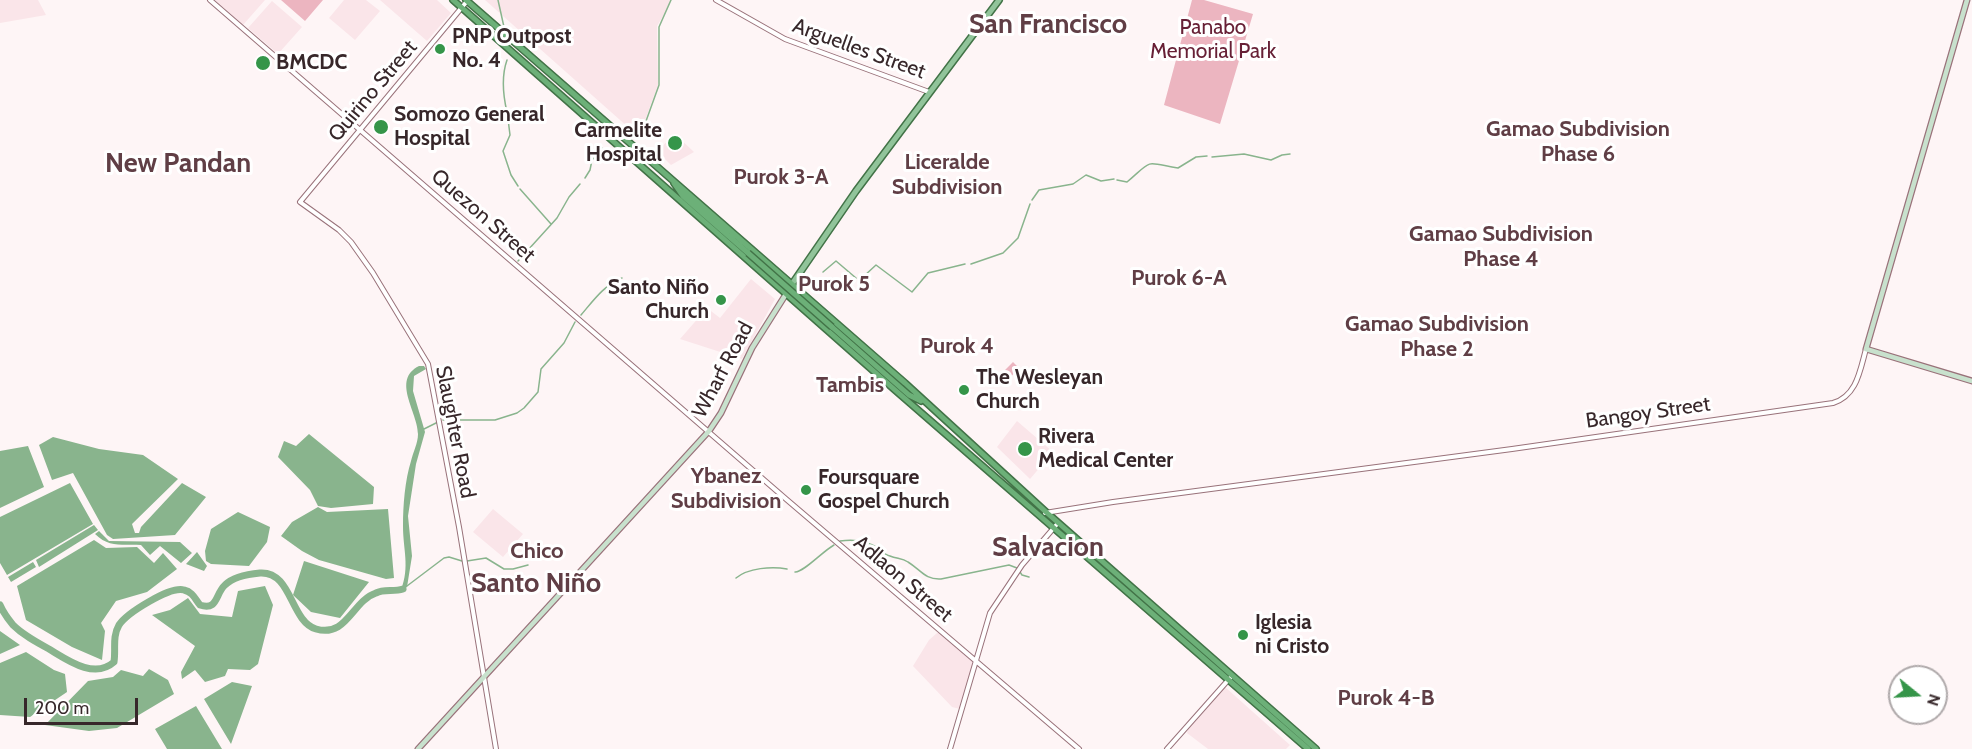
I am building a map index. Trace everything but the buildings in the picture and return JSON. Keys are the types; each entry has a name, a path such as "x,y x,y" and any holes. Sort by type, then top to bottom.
{"highway":[{"path":"453,0 978,462 1057,525 1263,706 1316,749"},
{"path":"467,0 930,406 1044,514"},
{"path":"670,177 683,196 909,395 923,414"},
{"path":"662,186 683,196"},
{"path":"909,395 930,406"},
{"path":"978,462 984,455"},
{"path":"1263,706 1308,749"}],"main road":[{"path":"786,294 856,190 999,0"},
{"name":"Bangoy Street","path":"1866,349 1966,0"},
{"name":"Wharf Road","path":"418,749 709,431 721,413 755,342 786,294"},
{"path":"1866,349 1972,381"}],"street":[{"name":"Quezon Street","path":"210,0 709,431"},
{"name":"Quirino Street","path":"300,202 467,0"},
{"name":"Arguelles Street","path":"716,0 785,39 929,92"},
{"name":"Slaughter Road","path":"300,202 339,230 351,242 373,273 428,364 485,675 496,749"},
{"name":"Bangoy Street","path":"1044,514 1833,403 1851,393 1857,381 1866,349"},
{"name":"Adlaon Street","path":"709,431 1079,749"},
{"path":"950,749 975,660 995,604 1022,565 1057,525"},
{"path":"1167,749 1231,678"}],"shaded area":[{"path":"0,0 38,0 46,15 0,23"},
{"path":"215,0 265,0 243,25"},
{"path":"344,0 366,0 380,11 355,40 329,18"},
{"path":"380,0 437,0 451,13 427,41"},
{"path":"485,0 670,0 657,26 658,85 640,134 638,136"},
{"path":"272,1 302,27 278,54 248,28"},
{"name":"Carmelite Hospital","path":"675,134 694,152 671,165 657,151"},
{"path":"751,279 775,299 742,359 680,339 707,308 720,318"},
{"path":"419,366 424,366 426,369 414,376 413,391 425,432 416,464 408,516 412,556 407,587 401,590 406,566 403,510 409,468 418,434 406,388 411,372"},
{"name":"Rivera Medical Center","path":"1017,421 1053,452 1030,479 997,447"},
{"path":"309,434 374,487 373,504 331,508 318,506 310,490 278,457 284,441 296,446"},
{"path":"53,437 99,449 143,455 178,479 132,524 135,533 139,533 141,527 182,483 206,497 175,535 113,539 107,535 73,473 52,480 39,445"},
{"path":"28,446 44,487 0,508 0,451"},
{"path":"70,483 93,524 7,575 0,563 0,517"},
{"path":"318,507 327,512 388,509 394,578 386,579 319,560 281,536 292,522"},
{"path":"493,509 523,534 503,557 473,532"},
{"path":"238,512 270,527 267,542 249,566 211,564 206,561 205,551 211,529"},
{"path":"94,525 98,530 39,567 36,560"},
{"path":"99,531 109,541 180,542 192,553 181,563 160,546 150,555 141,545 105,541 95,534"},
{"path":"94,540 106,548 137,547 154,563 163,553 177,569 147,592 116,601 101,623 105,631 102,660 72,647 26,620 17,586"},
{"path":"197,552 207,566 204,571 186,564"},
{"path":"304,561 369,582 340,618 311,612 293,595"},
{"path":"33,562 36,567 11,582 8,577"},
{"path":"265,586 273,605 258,664 250,670 228,669 225,676 205,682 195,670 182,679 181,672 195,646 152,615 170,610 188,598 200,614 232,617 238,591"},
{"path":"0,631 20,645 0,654"},
{"path":"937,633 941,633 973,662 960,709 952,707 913,666 929,640"},
{"path":"26,652 54,670 65,674 67,692 30,717 0,715 0,663"},
{"path":"149,669 168,680 174,694 117,728 89,731 45,725 88,681 113,677 121,670 143,676"},
{"path":"232,682 252,686 231,744 204,699"},
{"path":"1225,687 1290,745 1286,749 1208,749 1187,733 1188,727"},
{"path":"196,706 222,749 167,749 155,729"}],"green space":[{"path":"281,0 323,0 305,21"},
{"name":"Panabo Memorial Park","path":"1192,0 1204,0 1253,14 1220,124 1164,105"},
{"path":"1013,362 1019,368 1008,380 1001,374"}],"waterway":[{"path":"498,0 504,27 522,43"},
{"path":"641,135 659,85 659,27 671,0"},
{"path":"507,60 503,86 507,112"},
{"path":"508,119 510,135 503,151 511,175 518,186"},
{"path":"585,178 592,160 602,148"},
{"path":"1212,157 1244,154 1271,160 1290,154"},
{"path":"1117,180 1127,182 1150,164 1178,168 1196,157 1207,156"},
{"path":"1032,200 1039,190 1073,184 1086,175 1101,181 1114,179"},
{"path":"518,261 557,218 569,197 580,184"},
{"path":"520,189 551,224"},
{"path":"971,264 1003,253 1018,238 1030,204"},
{"path":"823,272 836,261 856,278"},
{"path":"863,277 876,265 912,292 928,273 965,264"},
{"path":"581,315 604,289 622,278"},
{"path":"443,420 495,420 517,413 524,408 538,392 541,369 564,343 575,322"},
{"path":"424,429 438,422"},
{"path":"840,541 855,540 869,544 887,555 906,561 927,576 936,579 1009,565 1017,568"},
{"path":"795,572 803,569 834,545"},
{"path":"403,589 444,558 449,557 462,561"},
{"path":"467,561 486,558 504,569 528,565"},
{"path":"736,578 760,569 787,569"},
{"path":"1020,572 1029,577"},
{"path":"0,605 13,625 30,638 80,666 98,669 114,662 119,625 139,608 169,592 178,590 190,592 200,605 210,606 216,601 225,585 232,580 256,573 271,575 285,588 307,624 316,629 326,630 342,624 368,597 379,592 403,589"}],"place":[{"name":"PNP Outpost No. 4","path":"440,49"},
{"name":"BMCDC","path":"263,63"},
{"name":"Somozo General Hospital","path":"381,127"},
{"name":"Carmelite Hospital","path":"675,143"},
{"name":"Santo Niño Church","path":"721,300"},
{"name":"The Wesleyan Church","path":"964,390"},
{"name":"Rivera Medical Center","path":"1025,449"},
{"name":"Foursquare Gospel Church","path":"806,490"},
{"name":"Iglesia ni Cristo","path":"1243,635"}],"district":[{"name":"San Francisco","path":"1048,25"},
{"name":"Gamao Subdivision Phase 6","path":"1578,142"},
{"name":"New Pandan","path":"178,164"},
{"name":"Liceralde Subdivision","path":"947,176"},
{"name":"Purok 3-A","path":"781,178"},
{"name":"Gamao Subdivision Phase 4","path":"1501,248"},
{"name":"Purok 6-A","path":"1179,279"},
{"name":"Purok 5","path":"834,285"},
{"name":"Gamao Subdivision Phase 2","path":"1437,338"},
{"name":"Purok 4","path":"957,347"},
{"name":"Tambis","path":"850,386"},
{"name":"Ybanez Subdivision","path":"726,490"},
{"name":"Salvacion","path":"1048,548"},
{"name":"Chico","path":"537,552"},
{"name":"Santo Niño","path":"536,584"},
{"name":"Purok 4-B","path":"1386,699"}]}
